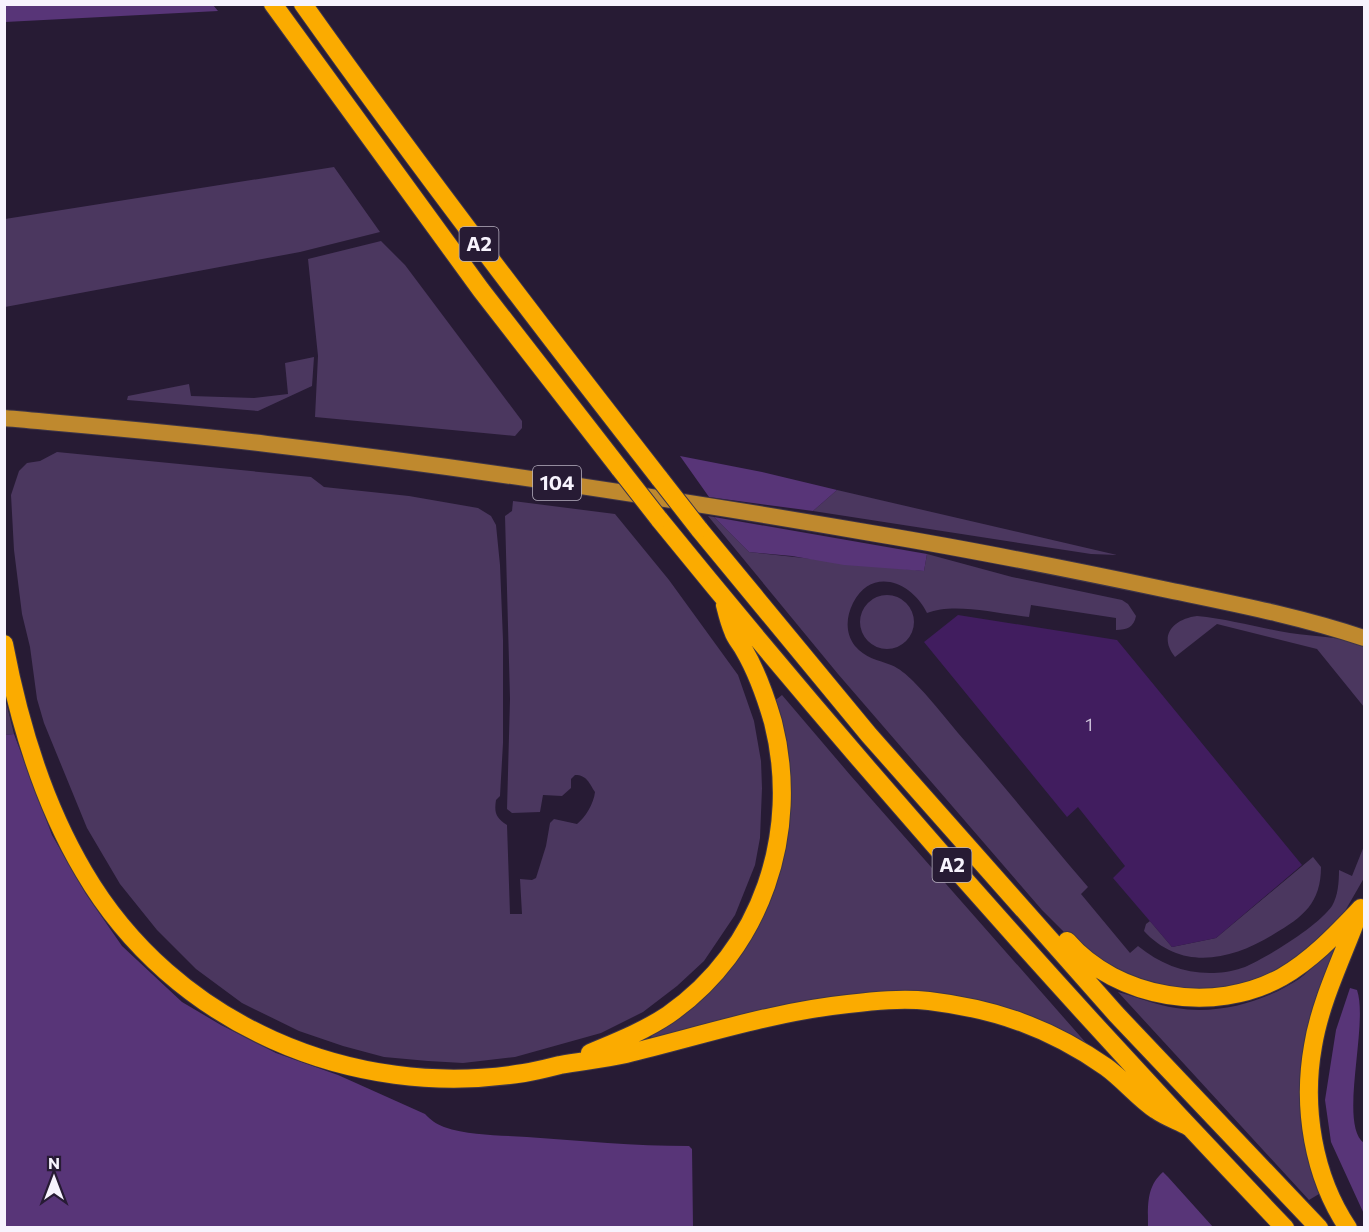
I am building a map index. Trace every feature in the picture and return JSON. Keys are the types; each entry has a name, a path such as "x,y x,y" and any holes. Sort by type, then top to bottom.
{"highway":[{"name":"A2","path":"273,4 481,290 722,597 1003,925 1189,1127 1285,1227"},
{"name":"A2","path":"303,4 372,101 537,321 699,530 870,735 1116,1014 1319,1227"},
{"path":"561,1065 622,1039 666,1016 693,995 732,951 750,924 767,888 778,842 781,795 780,760 773,722 759,680 733,633 722,597"},
{"path":"4,644 27,741 45,792 84,873 107,907 134,941 172,978 206,1004 263,1036 300,1053 377,1073 451,1080 479,1079 529,1073 624,1054 709,1031 822,1007 873,1001 924,1001 977,1008 1029,1024 1072,1045 1108,1069 1154,1109 1189,1127"},
{"path":"1022,908 1053,924 1080,956 1112,975 1154,992 1179,998 1233,994 1279,979 1301,966 1328,943 1363,904"},
{"path":"1348,1227 1330,1192 1314,1144 1309,1109 1309,1078 1313,1045 1320,1016 1363,904"}],"main road":[{"name":"104","path":"4,418 266,444 588,487 750,512 980,551 1241,606 1334,628 1365,638"},
{"name":"104","path":"1334,628 1365,632"}],"shaded area":[{"path":"5,5 213,5 218,11 5,22"},
{"path":"334,167 380,232 300,252 5,307 5,219"},
{"path":"381,241 405,265 522,421 522,428 515,436 315,417 318,356 308,259"},
{"path":"314,357 312,386 258,411 127,400 128,396 189,384 191,396 254,398 288,394 285,363"},
{"path":"57,452 311,477 324,487 409,496 478,508 491,516 496,525 500,565 503,640 503,743 500,796 496,800 495,808 500,820 507,825 510,914 522,914 520,879 536,878 550,823 554,819 577,824 589,810 595,792 585,778 575,775 571,779 571,788 562,796 543,795 540,812 512,813 507,809 510,699 505,516 512,511 513,501 615,514 669,580 738,675 754,721 761,761 762,788 760,838 755,865 735,915 704,961 677,986 643,1012 601,1033 515,1057 463,1063 384,1057 299,1031 242,1003 196,969 157,930 120,884 87,828 44,723 37,699 30,647 22,614 14,550 11,495 19,471 27,463 40,461"},
{"path":"680,456 837,490 813,511 709,497"},
{"path":"837,490 1117,555 1091,554 813,511"},
{"path":"708,516 714,517 749,552 924,571 927,554 1012,577 1122,600 1128,604 1136,616 1134,623 1127,628 1116,630 1116,618 1031,605 1029,617 963,609 927,613 912,593 902,586 892,582 881,582 870,585 861,592 851,608 848,625 849,636 859,650 867,656 900,670 930,700 1088,887 1081,894 1130,953 1138,946 1164,963 1193,972 1218,973 1245,967 1292,940 1325,914 1336,898 1339,870 1352,876 1364,846 1364,878 1345,911 1310,950 1267,978 1213,992 1149,986 1087,955 1042,910 838,674"},
{"path":"714,517 927,554 924,571 844,565 792,556 749,552"},
{"path":"882,595 892,595 902,599 910,607 914,622 910,637 902,645 892,649 882,649 872,645 864,637 860,627 860,617 864,607 872,599"},
{"path":"1197,616 1337,639 1364,646 1364,707 1317,649 1217,624 1175,657 1168,642 1171,630 1181,621"},
{"path":"4,694 14,734 4,735"},
{"path":"782,695 1087,1044 944,998 651,1038 652,1034 693,1006 727,972 754,934 774,891 786,845 790,798 786,750 773,702"},
{"path":"14,734 52,835 86,894 122,946 182,1002 276,1053 338,1075 425,1114 439,1125 454,1130 485,1135 689,1146 692,1149 693,1227 5,1227 4,735"},
{"path":"1313,857 1321,867 1318,890 1314,900 1302,915 1258,943 1224,955 1208,958 1191,957 1159,944 1144,931 1146,924 1150,921 1172,947 1216,938"},
{"path":"1337,946 1302,1073 1300,1097 1305,1146 1319,1194 1309,1200 1118,992 1161,1005 1192,1010 1240,1005 1271,994 1299,979"},
{"path":"1350,988 1357,990 1360,1006 1354,1116 1357,1132 1364,1143 1364,1214 1331,1142 1325,1100 1336,1030"},
{"path":"1163,1172 1213,1227 1148,1227 1148,1204 1151,1190"}],"building":[{"path":"958,615 1117,640 1302,865 1216,938 1172,947 1113,878 1125,866 1078,807 1067,817 924,642"}]}
